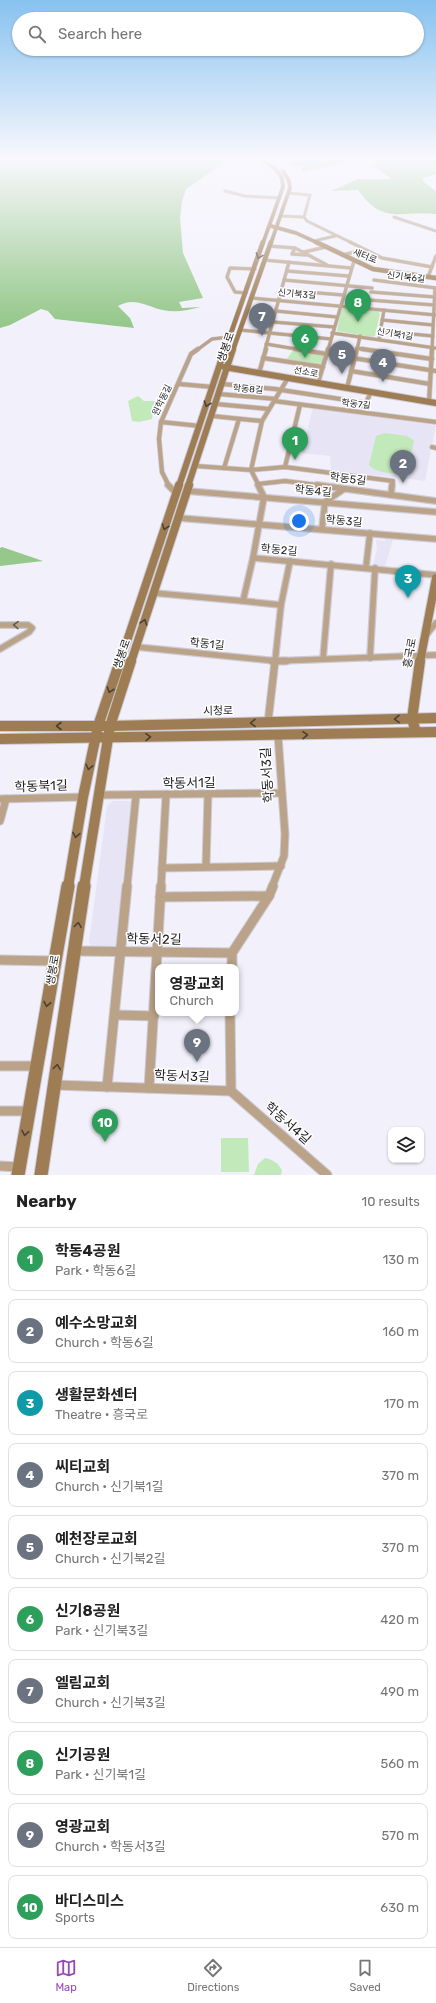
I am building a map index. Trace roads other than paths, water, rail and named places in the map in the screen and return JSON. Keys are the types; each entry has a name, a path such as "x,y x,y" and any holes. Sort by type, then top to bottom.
{"street":[{"name":"쌍봉로","path":"41,1175 98,795 110,726 223,384 229,337 274,215"},
{"name":"쌍봉로","path":"18,1171 83,796 98,726 213,387 224,367 240,330 280,217"},
{"path":"296,233 280,222 280,217 304,217 306,221 382,258 432,267"},
{"path":"394,217 436,231"},
{"name":"새터로","path":"270,226 296,233 354,261 377,270 436,278"},
{"path":"272,238 280,235 305,237"},
{"path":"314,241 335,236"},
{"path":"269,246 295,248 328,266"},
{"path":"304,252 326,247"},
{"path":"295,248 292,254 310,256"},
{"path":"342,255 365,250"},
{"path":"428,277 436,256"},
{"path":"264,260 351,268"},
{"path":"318,383 348,276 354,261"},
{"path":"259,373 289,262"},
{"path":"417,276 420,266"},
{"path":"246,293 236,292 227,277 230,268 255,269"},
{"name":"신기북6길","path":"367,309 377,270"},
{"path":"287,271 348,276"},
{"name":"신기북3길","path":"284,280 371,290"},
{"name":"신기북6길","path":"374,280 436,288"},
{"path":"429,402 434,348 433,325 436,288"},
{"name":"신기북3길","path":"282,290 343,295"},
{"path":"371,290 435,297"},
{"name":"신기북3길","path":"252,298 340,306"},
{"path":"369,300 434,305"},
{"name":"신기북1길","path":"340,306 435,315"},
{"path":"379,339 384,310"},
{"name":"신기북3길","path":"276,311 337,317"},
{"name":"신기북1길","path":"382,320 433,325"},
{"path":"273,322 334,328"},
{"path":"240,330 331,339"},
{"name":"신기북1길","path":"380,331 433,336"},
{"name":"신기북1길","path":"332,333 434,348"},
{"path":"347,388 360,336"},
{"name":"원학동길","path":"177,494 167,484 162,472 159,439 161,422 192,353 212,339 229,337"},
{"path":"266,344 436,371"},
{"name":"신기북1길","path":"357,348 432,359"},
{"path":"263,358 323,367"},
{"name":"선소로","path":"224,367 436,403"},
{"path":"351,371 430,384"},
{"name":"학동8길","path":"251,470 262,421 288,378"},
{"path":"179,384 213,387"},
{"path":"223,384 281,390 366,403"},
{"path":"362,412 371,392"},
{"name":"학동8길","path":"219,394 275,400"},
{"name":"학동7길","path":"275,400 300,405 436,422"},
{"name":"학동8길","path":"216,404 269,409"},
{"path":"285,466 300,405"},
{"path":"212,416 262,421"},
{"path":"224,468 240,419"},
{"path":"161,422 200,426"},
{"path":"196,466 251,470 285,466 393,481 391,495"},
{"path":"251,470 264,498 253,558"},
{"name":"학동5길","path":"258,484 285,481 436,501"},
{"path":"322,529 324,502 344,489"},
{"name":"학동4길","path":"187,491 436,512"},
{"name":"학동3길","path":"179,518 436,539"},
{"path":"366,567 370,534"},
{"name":"학동2길","path":"243,601 253,558 366,567 436,575"},
{"path":"268,722 276,661 281,605 290,561"},
{"path":"324,659 331,564"},
{"path":"370,658 375,568"},
{"name":"흥국로","path":"416,732 412,719 421,655 426,636 436,578"},
{"path":"154,593 281,605"},
{"path":"426,636 436,623"},
{"path":"0,625 28,625 32,628 29,632 0,649"},
{"name":"학동1길","path":"136,647 276,661 436,655"},
{"name":"시청로","path":"0,726 110,726 436,718"},
{"path":"0,739 436,732"},
{"name":"학동서3길","path":"232,954 269,896 284,856 285,834 278,735"},
{"name":"학동서1길","path":"98,795 281,793"},
{"path":"206,866 208,794"},
{"path":"107,1087 136,795"},
{"path":"157,964 166,795"},
{"name":"학동북1길","path":"3,799 83,796"},
{"path":"0,821 3,799"},
{"path":"162,868 206,866 281,866"},
{"path":"160,897 269,896"},
{"name":"학동서2길","path":"75,951 232,954"},
{"path":"232,954 232,964"},
{"path":"0,960 55,961"},
{"path":"149,1088 155,1000"},
{"path":"115,1015 154,1016"},
{"path":"230,1016 231,1091"},
{"path":"0,1066 37,1066"},
{"name":"학동서3길","path":"55,1085 231,1091"},
{"name":"학동서4길","path":"231,1091 327,1175"},
{"path":"0,1111 29,1111"},
{"path":"0,1166 18,1171"}],"place":[{"name":"신기공원","path":"358,322"},
{"name":"엘림교회","path":"262,336"},
{"name":"신기8공원","path":"305,358"},
{"name":"예천장로교회","path":"342,374"},
{"name":"씨티교회","path":"383,382"},
{"name":"학동4공원","path":"295,460"},
{"name":"예수소망교회","path":"403,483"},
{"name":"생활문화센터","path":"408,598"},
{"name":"영광교회","path":"197,1062"},
{"name":"바디스미스","path":"105,1142"}]}
